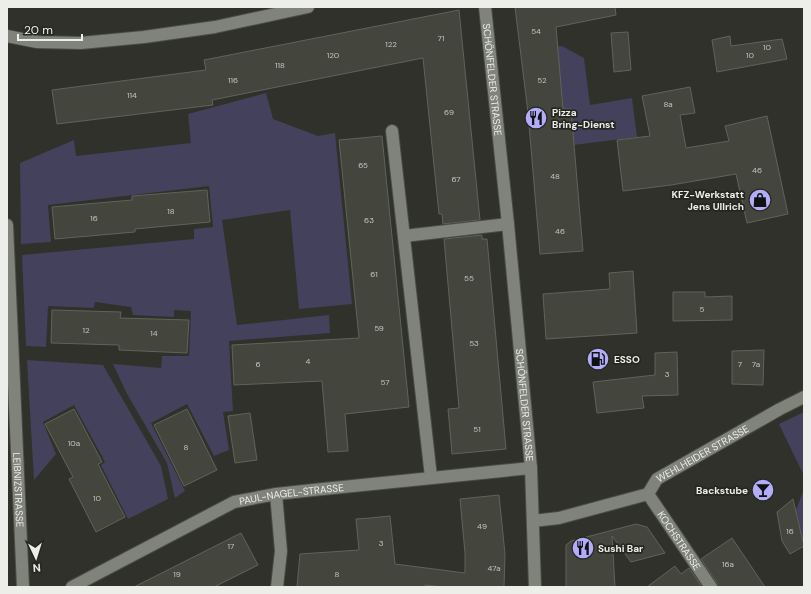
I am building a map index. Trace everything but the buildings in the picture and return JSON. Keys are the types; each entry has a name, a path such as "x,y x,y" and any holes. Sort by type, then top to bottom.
{"street":[{"path":"7,36 37,42 81,44 215,27 308,7"},
{"name":"SCHÖNFELDER STRASSE","path":"485,7 508,224 531,468 535,587"},
{"path":"392,131 431,477"},
{"path":"404,236 508,224"},
{"name":"LEIBNIZSTRASSE","path":"7,225 23,587"},
{"name":"WEHLHEIDER STRASSE","path":"648,494 658,479 804,396"},
{"name":"PAUL-NAGEL-STRASSE","path":"72,587 234,502 276,494 531,468"},
{"path":"276,494 281,551 277,587"},
{"path":"533,521 559,518 648,494"},
{"name":"KOCHSTRASSE","path":"648,494 711,587"}],"shaded area":[{"path":"557,46 562,46 584,58 590,105 632,98 637,137 574,145 571,109 563,109"},
{"path":"266,93 273,119 318,136 335,133 352,304 299,309 290,210 222,220 237,325 329,315 330,333 229,341 233,411 223,412 229,450 214,456 187,404 151,423 185,491 175,498 167,463 126,392 113,364 161,368 162,356 189,356 191,311 174,310 174,317 133,315 131,307 95,302 94,308 48,306 46,347 26,346 22,255 194,239 194,229 213,227 209,186 48,205 51,242 21,244 20,163 74,140 76,156 191,143 188,114"},
{"path":"27,360 103,365 161,466 168,499 128,519 101,465 105,462 74,405 43,422 56,454 34,480"},
{"path":"804,412 804,476 779,424"},
{"path":"804,489 804,546 796,510"}],"place":[{"name":"Pizza Bring-Dienst","path":"536,118"},
{"name":"KFZ-Werkstatt Jens Ullrich","path":"760,200"},
{"name":"ESSO","path":"598,359"},
{"name":"Backstube","path":"763,490"},
{"name":"Sushi Bar","path":"583,548"}]}
